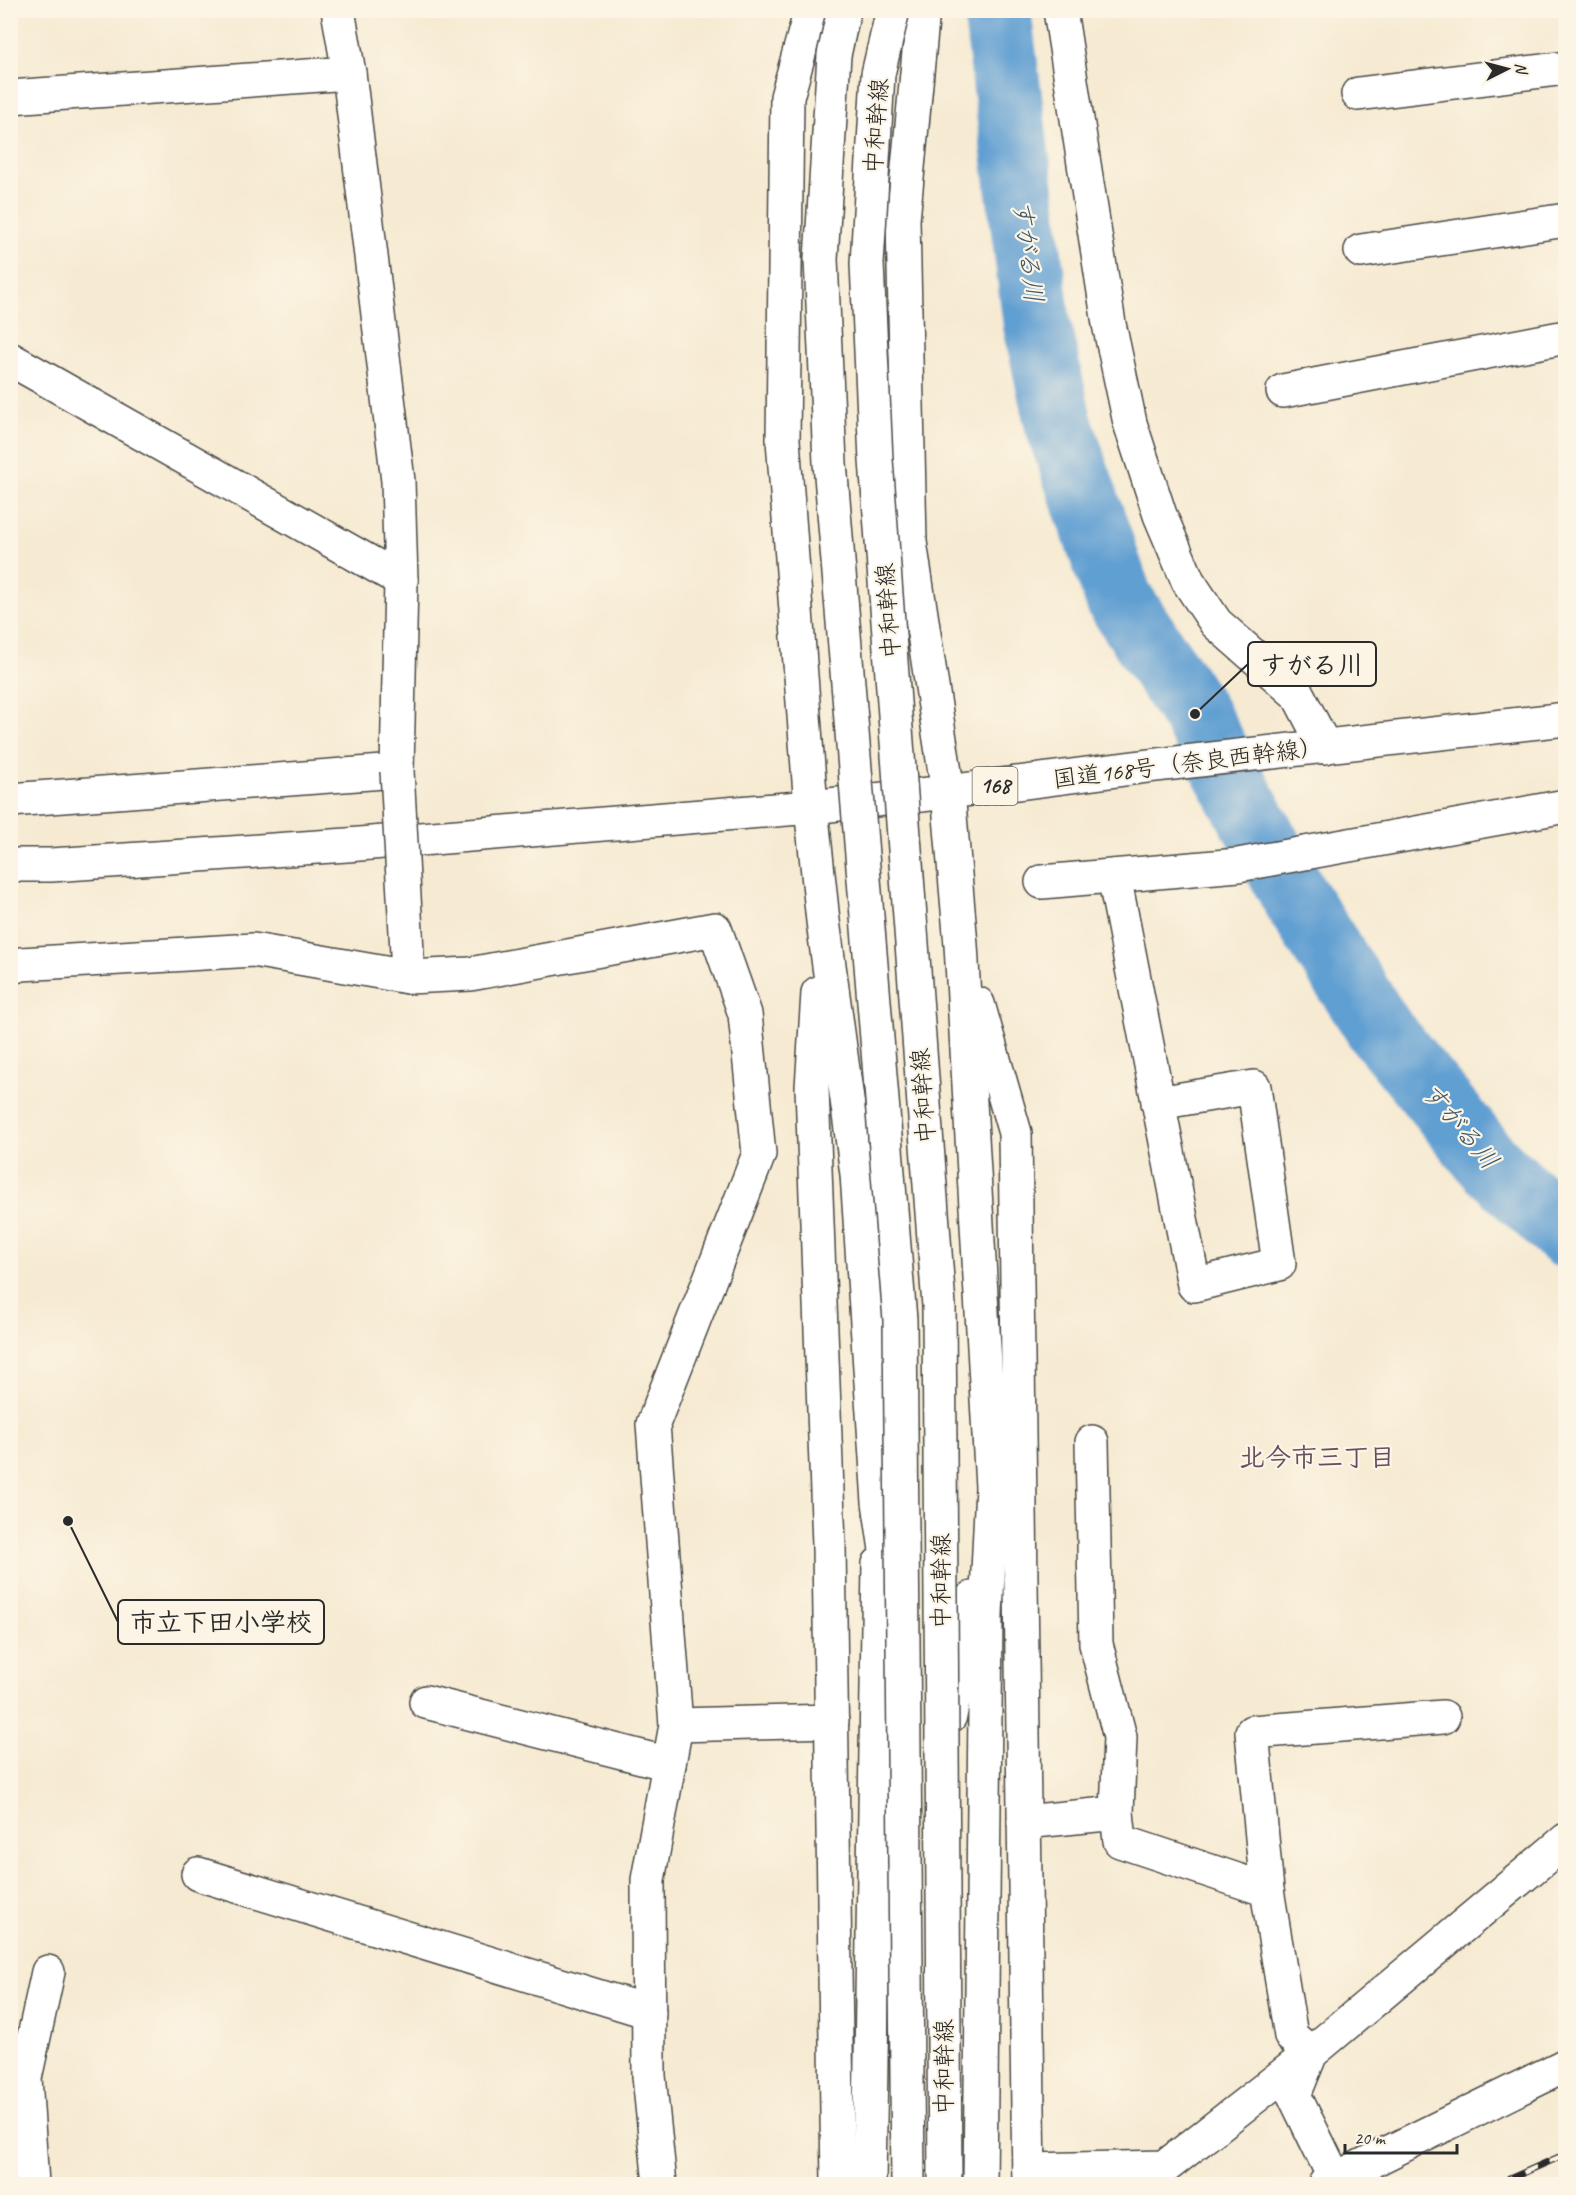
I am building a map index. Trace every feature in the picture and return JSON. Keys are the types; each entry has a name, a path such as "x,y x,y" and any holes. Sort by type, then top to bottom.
{"main road":[{"path":"338,10 349,73 398,481 401,580 397,771 408,977"},
{"path":"811,10 788,97 783,440 811,807 823,921 857,1174 879,1502 907,1701 906,1975"},
{"name":"中和幹線","path":"844,10 834,55 821,259 830,463 900,1320 908,2184"},
{"name":"中和幹線","path":"893,10 878,74 867,264 876,460 939,1306 945,2184"},
{"path":"923,10 903,220 910,542 948,792 961,945 992,1487 987,1616 980,2184"},
{"path":"1060,10 1109,324 1131,423 1160,514 1188,580 1216,623 1298,695 1325,747"},
{"path":"1358,94 1566,68"},
{"path":"10,97 349,73"},
{"path":"1361,251 1566,220"},
{"path":"1282,391 1566,337"},
{"path":"10,359 401,580"},
{"name":"国道168号（奈良西幹線）","path":"10,865 51,865 347,845 811,807 1566,719"},
{"path":"10,800 397,771"},
{"path":"1042,882 1238,865 1566,806"},
{"path":"1114,876 1158,1103 1194,1285 1279,1264 1254,1087 1158,1103"},
{"path":"823,921 812,1088 830,1545 838,2184"},
{"path":"10,968 21,964 253,950 408,977 470,974 715,929 745,1014 759,1154 652,1424 676,1725 648,1880 649,2076 660,2184"},
{"path":"961,945 1015,1133 1029,2177 1165,2167 1311,2053 1566,1840"},
{"path":"1092,1442 1096,1644 1120,1737 1117,1813 1120,1841 1267,1890"},
{"path":"944,1995 942,1756 992,1487"},
{"path":"869,2184 879,1502"},
{"path":"426,1702 669,1764"},
{"path":"1311,2053 1291,2036 1267,1890 1252,1732 1443,1717"},
{"path":"676,1725 832,1721"},
{"path":"1024,1822 1117,1813"},
{"path":"198,1874 649,2012"},
{"path":"32,2184 25,2078 48,1972"},
{"path":"1311,2053 1294,2095 1330,2182 1566,2066"}],"waterway":[{"name":"すがる川","path":"997,10 1037,325 1058,422 1119,599 1195,714 1299,904 1380,1030 1489,1163 1566,1234"}],"railway":[{"path":"1498,2184 1566,2154"}],"place":[{"name":"すがる川","path":"1195,714"},
{"name":"市立下田小学校","path":"68,1521"}],"district":[{"name":"北今市三丁目","path":"1317,1457"}]}
